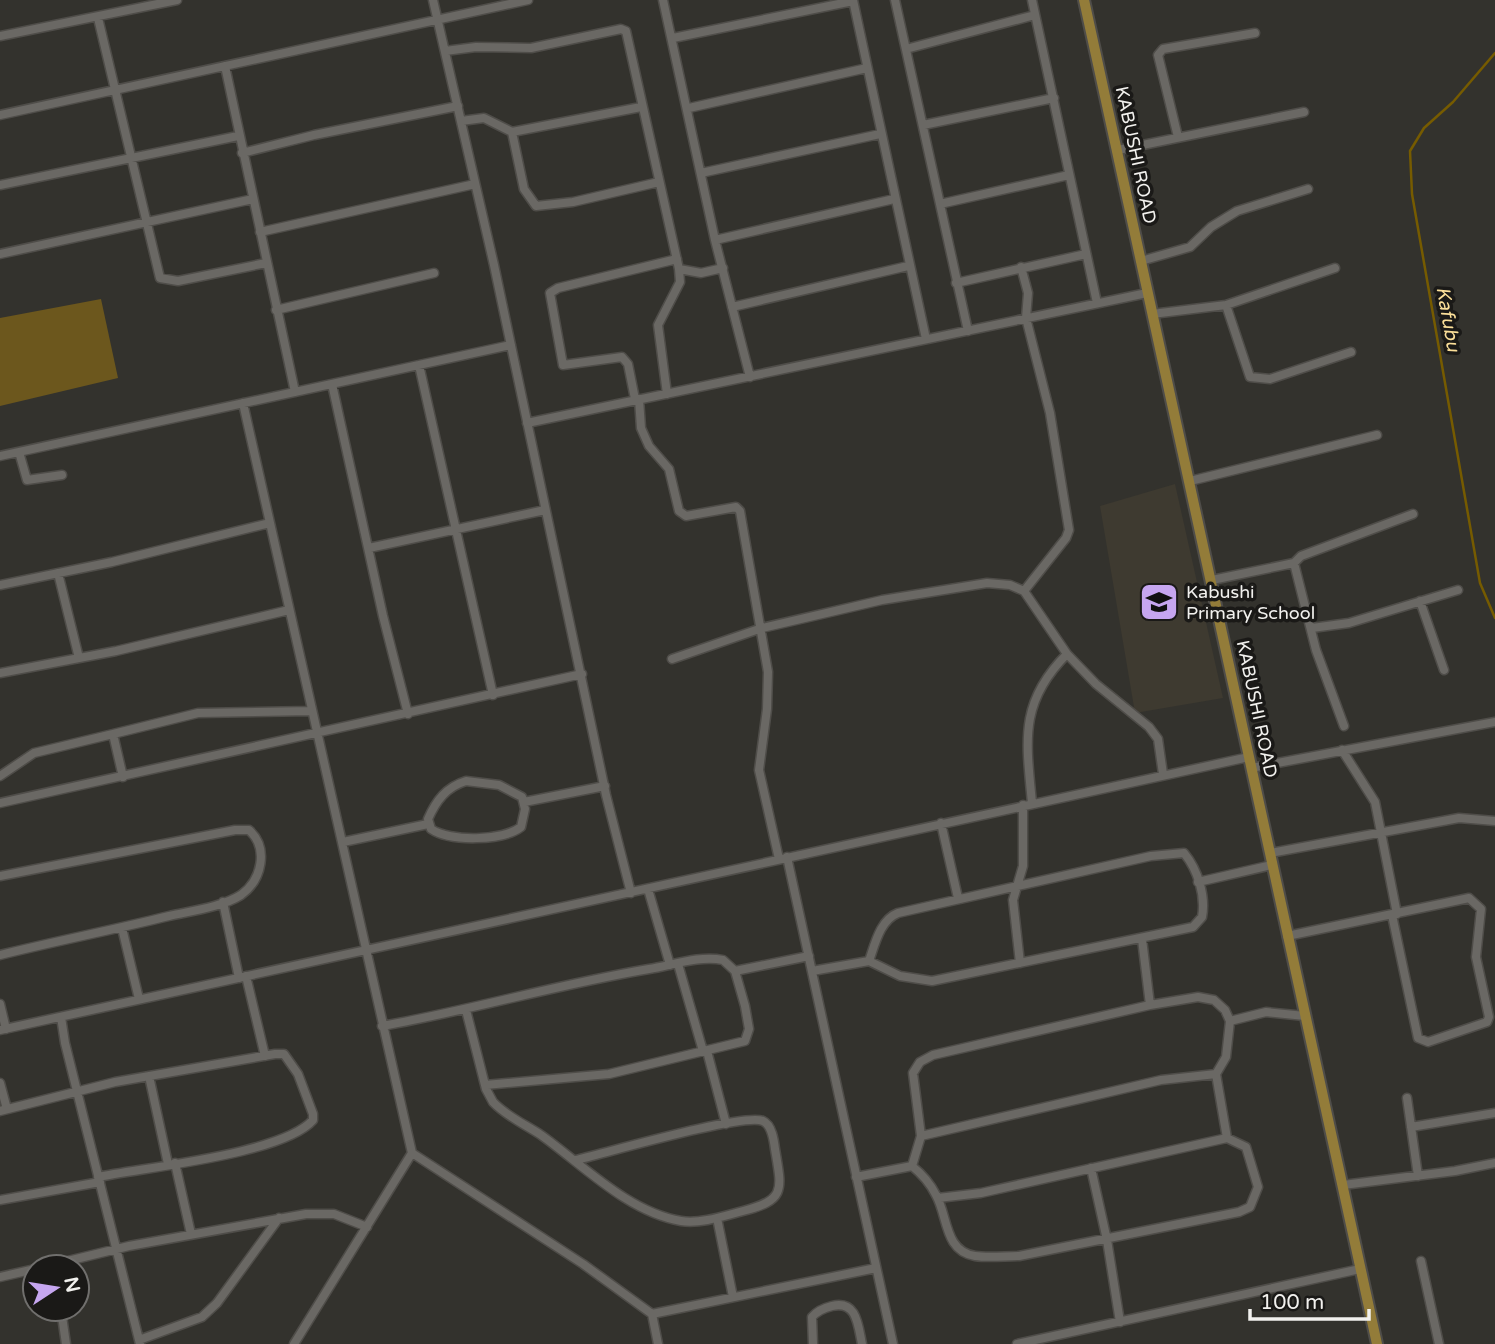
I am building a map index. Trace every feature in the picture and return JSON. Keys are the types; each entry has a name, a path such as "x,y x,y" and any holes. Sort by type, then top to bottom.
{"main road":[{"name":"KABUSHI ROAD","path":"1084,0 1377,1344"}],"street":[{"path":"0,36 177,0"},
{"path":"433,0 511,345 605,786 631,893"},
{"path":"0,116 528,0"},
{"path":"663,0 689,108 715,240 750,377"},
{"path":"673,38 853,0 926,340"},
{"path":"895,0 968,331"},
{"path":"1032,0 1097,303"},
{"path":"906,49 1035,15"},
{"path":"98,18 144,221 158,271 164,281 178,281 266,263"},
{"path":"445,51 476,47 509,50 531,48 624,29 680,269 680,282 658,326 667,394"},
{"path":"1178,136 1158,55 1163,49 1255,33"},
{"path":"225,66 295,392"},
{"path":"689,108 867,68"},
{"path":"923,125 1054,98"},
{"path":"242,153 341,129 458,106"},
{"path":"461,121 484,118 513,132 642,107"},
{"path":"1118,150 1304,112"},
{"path":"513,132 524,189 536,206 573,202 659,182"},
{"path":"701,173 880,134"},
{"path":"0,185 238,135"},
{"path":"940,204 1069,175"},
{"path":"260,232 475,184"},
{"path":"1141,261 1190,247 1211,226 1237,211 1308,189"},
{"path":"0,254 253,199"},
{"path":"715,240 894,199"},
{"path":"956,282 1087,254"},
{"path":"677,259 558,288 550,293 563,365 622,357 628,364 641,428 649,446 666,463 679,512 686,516 739,509 768,672 759,770 812,971 893,1344"},
{"path":"732,307 908,266"},
{"path":"1021,267 1028,293 1026,318 1050,413 1069,530 1066,538 1024,591"},
{"path":"680,269 701,273 723,268"},
{"path":"1152,314 1226,305 1335,268"},
{"path":"276,310 434,273"},
{"path":"527,422 1147,293"},
{"path":"1226,305 1250,377 1270,379 1352,352"},
{"path":"0,456 511,345"},
{"path":"419,365 454,532 493,695"},
{"path":"332,384 408,714"},
{"path":"243,403 412,1153 583,1264 652,1314 658,1344"},
{"path":"1190,481 1377,435"},
{"path":"19,452 27,480 62,474"},
{"path":"369,548 454,532 545,510"},
{"path":"1212,580 1294,563 1301,556 1413,514"},
{"path":"0,585 270,523"},
{"path":"1294,563 1316,650 1344,726"},
{"path":"58,573 79,659"},
{"path":"672,659 762,628 882,600 986,583 1010,585 1024,591 1067,654 1096,684 1149,727 1158,739 1163,774"},
{"path":"1312,628 1349,623 1458,590"},
{"path":"1420,601 1444,670"},
{"path":"0,673 79,659 289,610"},
{"path":"1032,803 1027,748 1031,704 1049,672 1067,654"},
{"path":"0,803 317,735 582,674"},
{"path":"0,776 34,752 198,713 311,711"},
{"path":"0,1004 3,1030 1163,774 1342,750 1495,722"},
{"path":"113,734 123,777"},
{"path":"1287,936 1394,915 1461,899 1475,901 1481,909 1476,957 1489,1017 1487,1022 1428,1042 1418,1038 1394,915 1383,831 1376,802 1342,750"},
{"path":"466,781 499,785 516,793 524,802 524,822 512,832 458,838 438,833 428,824 442,795 466,781"},
{"path":"524,802 605,786"},
{"path":"1020,963 1019,935 1013,907 1023,860 1023,805"},
{"path":"1270,853 1459,818 1495,821"},
{"path":"941,823 958,898"},
{"path":"343,842 428,824"},
{"path":"0,876 191,838 249,830 257,837 261,851 260,870 249,888 239,896 122,928 0,955"},
{"path":"812,971 869,961 900,976 932,981 1142,939 1193,926 1202,917 1204,906 1191,861 1184,853 1175,852 958,898 890,916 869,961"},
{"path":"1198,882 1272,865"},
{"path":"648,889 705,1051 726,1124"},
{"path":"223,902 265,1056"},
{"path":"122,928 139,999"},
{"path":"1142,939 1150,1005"},
{"path":"735,971 808,956"},
{"path":"382,1026 466,1010 551,986 713,958 723,960 735,971 745,1006 748,1038 732,1045 609,1074 485,1084"},
{"path":"912,1166 921,1136 913,1085 913,1073 920,1062 933,1055 1150,1005 1198,997 1214,1000 1230,1021 1226,1057 1216,1074 1227,1138"},
{"path":"466,1010 485,1084 496,1106 576,1160 622,1196 654,1213 689,1222 768,1205 777,1196 779,1185 775,1146 767,1124 755,1120 726,1124 576,1160"},
{"path":"1230,1021 1266,1012 1305,1016"},
{"path":"61,1017 139,1342 202,1317 217,1303 279,1218"},
{"path":"0,1083 4,1110 149,1076 284,1054 291,1060 313,1114 310,1124 274,1142 0,1200"},
{"path":"921,1136 1161,1080 1216,1074"},
{"path":"149,1076 191,1234"},
{"path":"1407,1098 1418,1176"},
{"path":"1411,1127 1495,1113"},
{"path":"912,1166 924,1176 938,1198 942,1216 956,1246 973,1256 1019,1256 1107,1240 1250,1207 1256,1199 1256,1175 1246,1147 1227,1138 981,1193 938,1198"},
{"path":"294,1344 412,1153"},
{"path":"1343,1185 1495,1163"},
{"path":"856,1177 912,1166"},
{"path":"1091,1168 1107,1240 1120,1322"},
{"path":"91,1256 191,1234 321,1212 351,1219 366,1227"},
{"path":"717,1218 733,1297"},
{"path":"1421,1261 1438,1344"},
{"path":"652,1314 876,1268"},
{"path":"1017,1344 1360,1269"},
{"path":"0,1277 21,1272"},
{"path":"813,1344 812,1317 832,1306 845,1305 852,1308 856,1317 862,1344"},
{"path":"63,1323 66,1344"}],"shaded area":[{"path":"101,299 118,378 0,406 0,318"},
{"name":"Kabushi Primary School","path":"1175,484 1223,698 1135,713 1100,506"}],"waterway":[{"name":"Kafubu","path":"1495,53 1453,102 1424,128 1410,151 1412,194 1480,583 1495,618"}],"place":[{"name":"Kabushi Primary School","path":"1159,602"}]}
